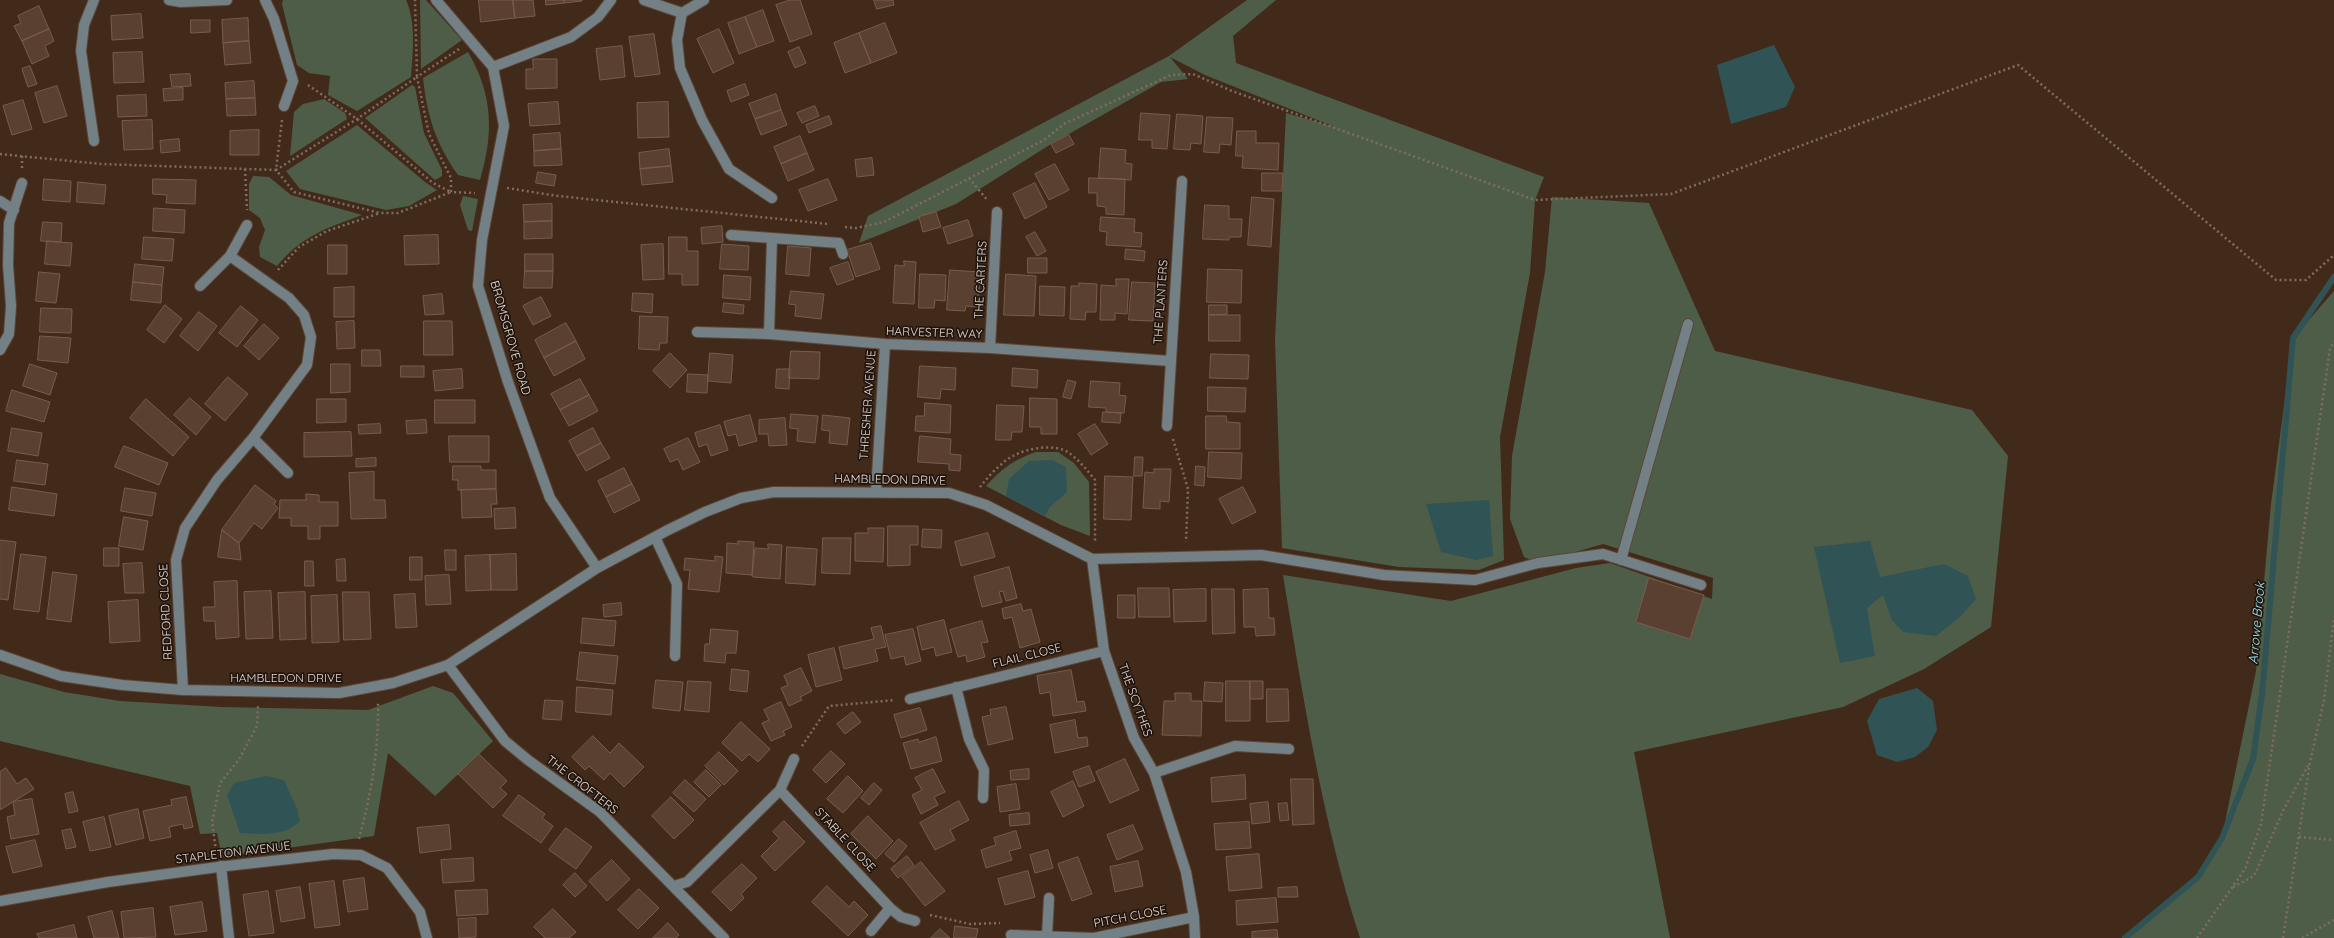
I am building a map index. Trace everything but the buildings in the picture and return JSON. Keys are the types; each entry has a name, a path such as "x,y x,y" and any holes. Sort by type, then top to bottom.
{"street":[{"path":"94,0 84,25 81,51 94,141"},
{"path":"169,0 181,2 227,0"},
{"path":"265,0 274,19 293,81 284,106"},
{"name":"BROMSGROVE ROAD","path":"436,0 472,40 493,67 504,126 482,240 478,286 508,382 550,498 597,568"},
{"path":"493,67 571,37 598,17 611,0"},
{"path":"644,0 682,13"},
{"path":"704,0 682,13 677,40 680,68 702,120 729,169 772,198"},
{"name":"THE PLANTERS","path":"1167,426 1182,181"},
{"path":"0,350 9,334 11,306 8,265 9,223 22,183"},
{"path":"0,201 14,210"},
{"name":"THE CARTERS","path":"990,348 997,212"},
{"path":"200,286 230,256 247,226"},
{"path":"731,235 839,243 842,254"},
{"path":"769,334 772,238"},
{"name":"REDFORD CLOSE","path":"183,690 176,560 185,528 217,480 253,438 307,365 311,337 304,314 289,298 230,256"},
{"path":"1621,560 1688,324"},
{"name":"HARVESTER WAY","path":"697,332 769,334 885,344 990,348 1170,361"},
{"name":"THRESHER AVENUE","path":"876,492 885,344"},
{"path":"253,438 288,473"},
{"name":"HAMBLEDON DRIVE","path":"0,655 61,676 122,685 183,690 339,693 378,686 448,665 597,568 704,512 741,498 774,492 949,493 986,505 1094,559 1238,557 1261,555 1384,575 1474,580 1546,562 1602,554 1701,585"},
{"path":"655,537 677,584 675,656"},
{"name":"THE SCYTHES","path":"1094,559 1104,651 1134,738 1154,773 1186,872 1194,917 1195,938"},
{"name":"FLAIL CLOSE","path":"910,699 1104,651"},
{"name":"THE CROFTERS","path":"448,665 505,741 528,760 600,812 724,938"},
{"path":"956,687 969,739 984,770 983,798"},
{"path":"1154,773 1235,746 1289,749"},
{"path":"674,886 687,882 780,790 794,759"},
{"name":"STABLE CLOSE","path":"780,790 890,908 901,917 915,921"},
{"name":"STAPLETON AVENUE","path":"0,901 108,882 220,867 333,854 361,855 386,868 420,912 428,938"},
{"path":"220,867 229,938"},
{"path":"1047,936 1049,898"},
{"path":"871,931 890,908"},
{"name":"PITCH CLOSE","path":"1013,935 1094,938 1194,917"}],"path":[{"path":"415,0 417,77 429,134 451,178 451,192"},
{"path":"0,154 101,164 276,170 357,119 472,40"},
{"path":"840,226 856,228 884,222 1044,140 1064,124 1171,75 1193,74 1232,90 1534,200 1670,194 2018,65 2276,280 2306,280 2334,255"},
{"path":"293,81 303,82 357,119 433,183 451,192"},
{"path":"284,106 276,170 294,192 380,213 398,213 451,192 492,190 832,225"},
{"path":"245,169 247,226"},
{"path":"969,178 997,212"},
{"path":"772,198 772,238"},
{"path":"269,283 299,247 327,231 380,213"},
{"path":"2197,938 2245,869 2261,824 2328,357 2334,341"},
{"path":"1167,426 1176,445 1188,489 1186,558"},
{"path":"969,500 992,473 1013,456 1036,449 1057,448 1069,452 1095,480 1094,559"},
{"path":"2283,938 2310,762 2324,700 2334,617"},
{"path":"356,855 374,776 378,734 378,686"},
{"path":"220,867 212,822 220,784 238,761 257,726 258,691"},
{"path":"794,759 829,706 910,699"},
{"path":"2232,888 2254,876 2273,837 2284,808 2310,762"},
{"path":"2299,837 2334,840"},
{"path":"915,921 930,915 970,924 1008,922 1013,935"},
{"path":"2302,938 2334,920"}],"green space":[{"path":"283,0 406,0 413,27 411,77 357,111 328,95 330,76 309,73 297,65 282,4"},
{"path":"420,0 426,0 462,40 421,69"},
{"path":"1247,0 1276,0 1233,36 1236,63 1544,177 1535,200 1530,273 1500,437 1504,560 1479,570 1399,567 1282,548 1275,340 1286,113 1335,127 1205,75 1170,57 1188,79 1161,82 1051,144 956,204 859,243 868,216 1169,56"},
{"path":"468,52 482,84 489,114 488,146 480,180 458,175 450,163 438,141 430,117 423,78"},
{"path":"412,85 415,87 424,133 442,170 442,176 435,180 365,118"},
{"path":"324,99 345,113 347,119 290,156 294,112 303,104"},
{"path":"357,125 425,182 437,190 409,206 386,210 300,189 286,171"},
{"path":"253,176 269,177 291,195 362,215 315,234 296,247 277,266 260,257 259,247 265,230 260,218 249,210 249,184"},
{"path":"463,196 478,199 472,231 468,230 460,205"},
{"path":"1552,197 1649,203 1715,351 1972,410 2008,456 1991,627 1924,669 1843,707 1634,752 1670,938 1360,938 1335,849 1324,803 1306,712 1283,575 1451,601 1576,568 1610,563 1712,599 1713,578 1603,544 1538,563 1524,557 1510,519 1512,456 1545,272"},
{"path":"2334,291 2334,938 2125,938 2198,877 2222,837 2256,671 2271,504 2293,338"},
{"path":"1036,452 1058,452 1074,463 1089,482 1090,536 1061,525 986,486 997,474 1009,465"},
{"path":"0,674 64,692 120,701 221,707 368,710 433,686 453,693 493,741 435,796 388,753 374,836 222,857 217,833 200,834 190,786 0,741"}],"water":[{"path":"1774,45 1795,87 1786,107 1731,124 1717,65"},
{"path":"1052,460 1066,467 1067,492 1050,507 1045,516 1006,496 1009,479 1029,461"},
{"path":"1489,500 1493,556 1476,560 1441,552 1426,504"},
{"path":"1870,541 1880,577 1944,564 1968,576 1976,599 1960,617 1936,636 1903,632 1892,620 1883,595 1867,608 1875,656 1840,663 1814,547"},
{"path":"1917,688 1933,701 1937,730 1928,747 1915,757 1897,762 1877,755 1867,721 1879,699"},
{"path":"266,776 284,780 297,809 300,821 287,830 280,832 264,834 240,833 227,795 234,783"}],"waterway":[{"name":"Arrowe Brook","path":"2125,938 2198,877 2222,838 2253,759 2262,694 2293,338 2334,277"}]}
